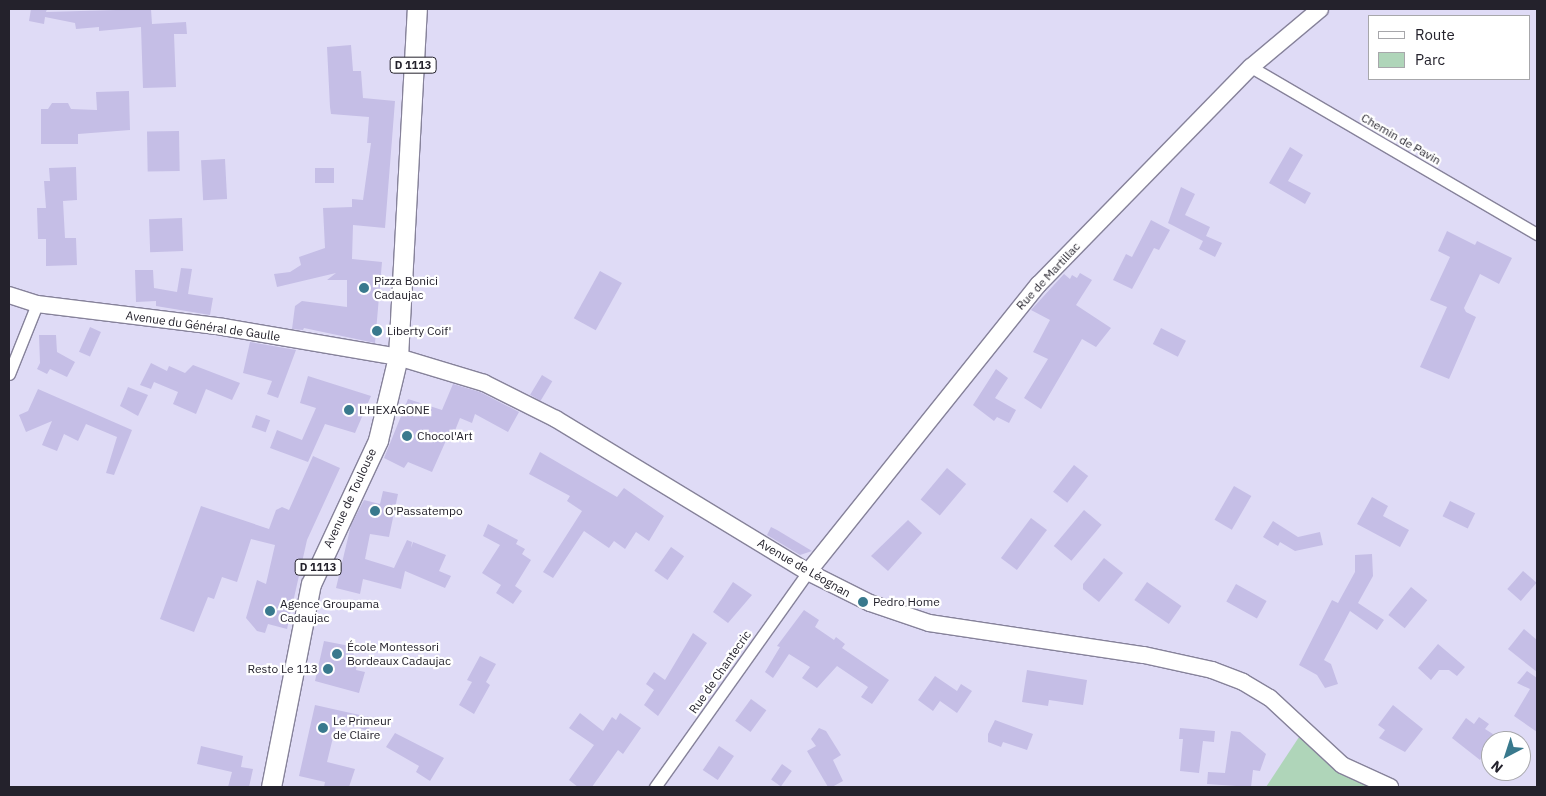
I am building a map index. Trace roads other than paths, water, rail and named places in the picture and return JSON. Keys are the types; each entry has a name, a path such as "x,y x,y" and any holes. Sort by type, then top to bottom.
{"main road":[{"name":"Avenue de Toulouse","path":"271,787 311,584 378,440 398,357 409,121 417,9"}],"street":[{"name":"Rue de Martillac","path":"808,572 1039,284 1251,67 1320,9"},
{"name":"Chemin de Pavin","path":"1251,67 1537,234"},
{"name":"Avenue du Général de Gaulle","path":"9,295 37,304 223,326 398,357"},
{"path":"9,374 37,304"},
{"name":"Avenue de Léognan","path":"398,357 484,383 556,419 808,572 870,604 929,623 1144,655 1235,679 1270,698 1342,765 1390,787"},
{"name":"Rue de Chantecric","path":"655,787 808,572"}],"place":[{"name":"Pizza Bonici Cadaujac","path":"364,288"},
{"name":"Liberty Coif'","path":"377,331"},
{"name":"L'HEXAGONE","path":"349,410"},
{"name":"Chocol'Art","path":"407,436"},
{"name":"O'Passatempo","path":"375,511"},
{"name":"Pedro Home","path":"863,602"},
{"name":"Agence Groupama Cadaujac","path":"270,611"},
{"name":"École Montessori Bordeaux Cadaujac","path":"337,654"},
{"name":"Resto Le 113","path":"328,669"},
{"name":"Le Primeur de Claire","path":"323,728"}]}
